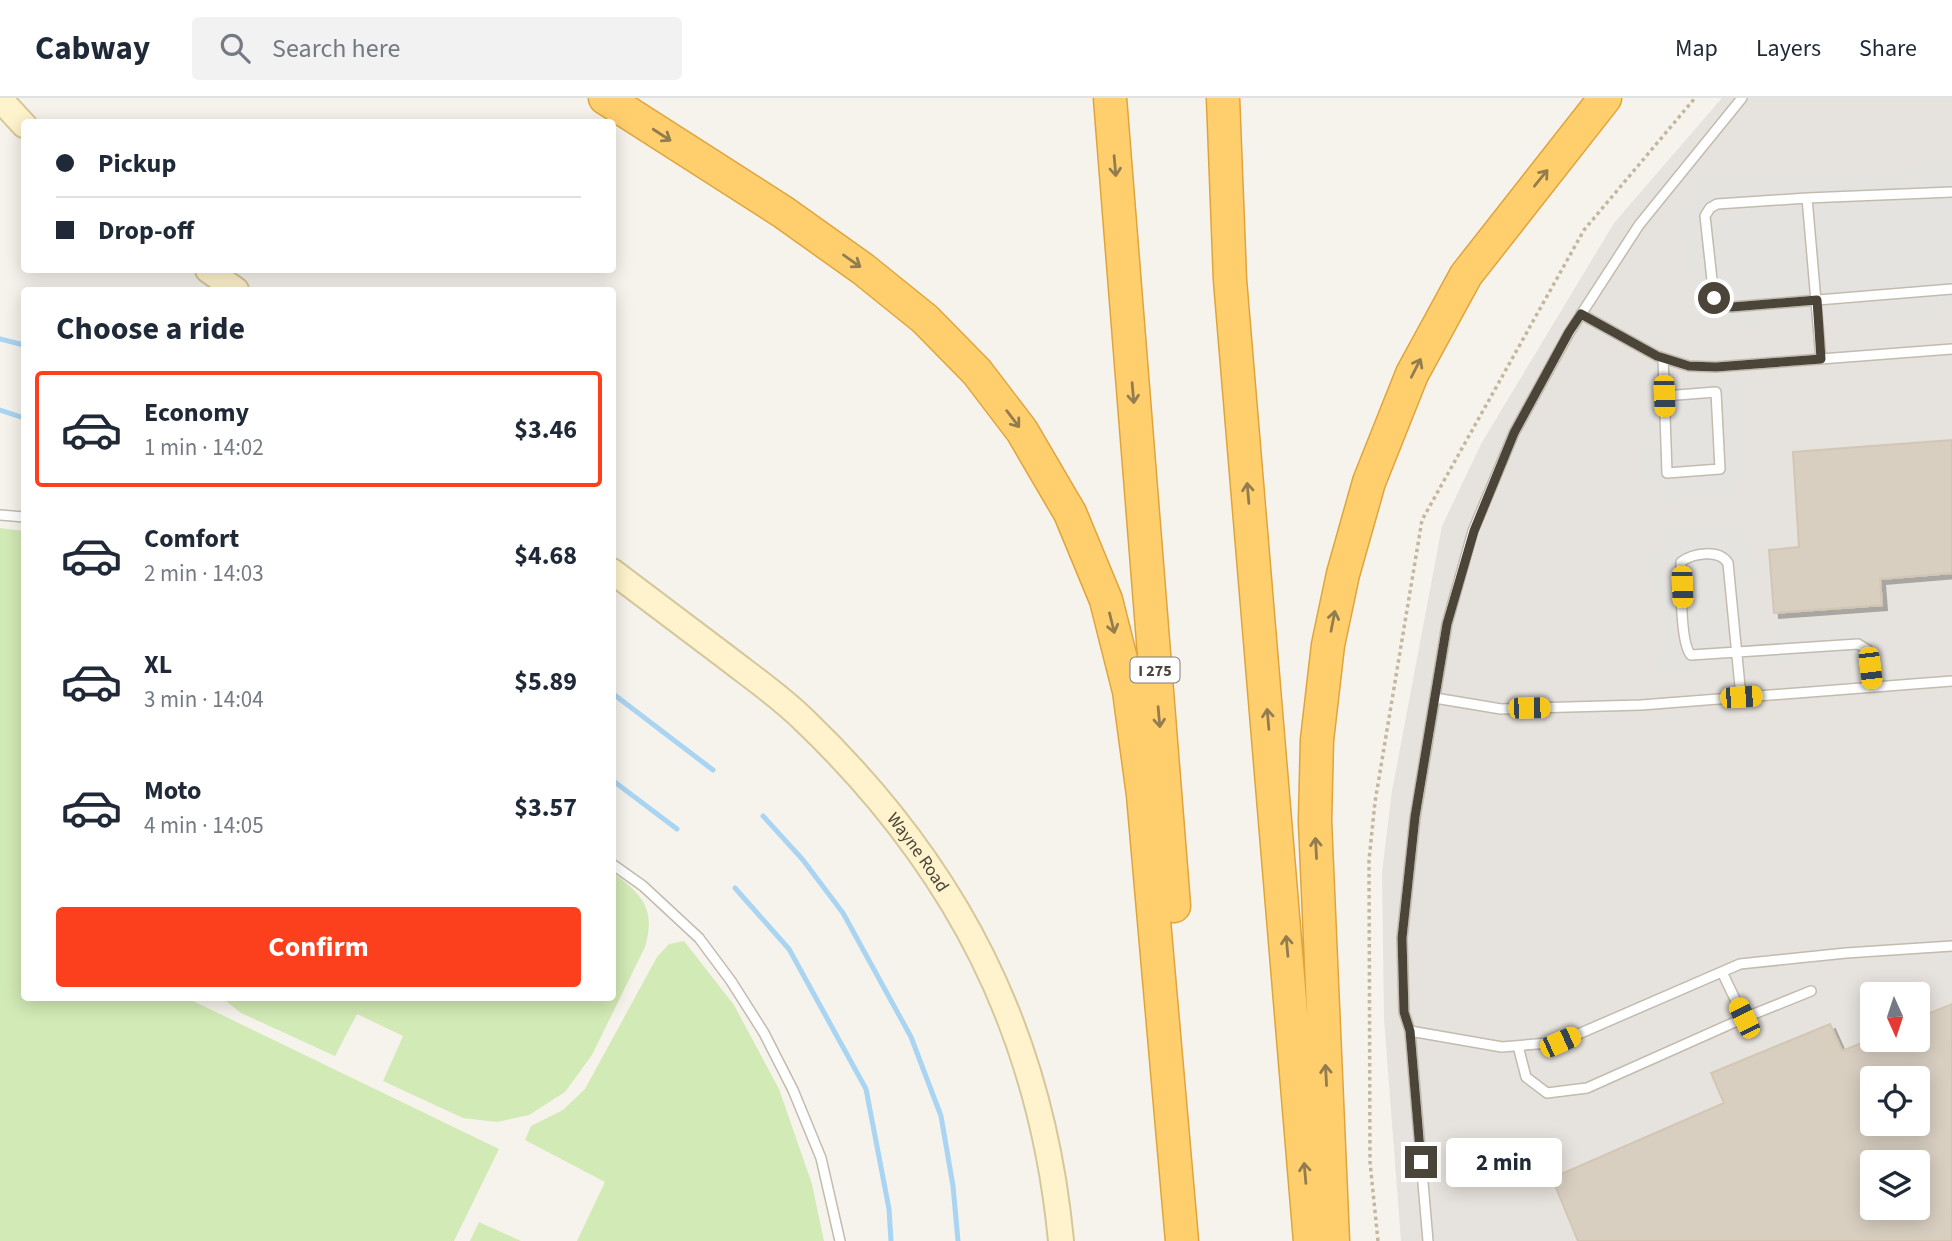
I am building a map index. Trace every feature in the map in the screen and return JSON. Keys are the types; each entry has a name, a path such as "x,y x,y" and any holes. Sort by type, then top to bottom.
{"highway":[{"path":"605,98 783,212 863,269 925,319 977,372 1022,431 1070,513 1106,600 1129,691 1143,795 1182,1241"},
{"name":"I 275","path":"1110,98 1201,1241"},
{"path":"1223,98 1231,294 1310,1241"},
{"path":"1333,1241 1315,821 1317,740 1328,645 1342,573 1369,482 1412,374 1466,275 1605,98"}],"main road":[{"path":"0,99 21,122"},
{"path":"212,273 232,287"},
{"name":"Wayne Road","path":"616,574 775,694 804,720 859,776 908,834 934,872 979,949 1026,1062 1050,1160 1061,1241"}],"lane":[{"path":"1428,1241 1410,1031 1404,1012 1402,938 1415,817 1447,624 1474,531 1514,433 1569,332 1639,225 1742,98"},
{"path":"1952,192 1717,204 1710,208 1705,216 1714,298 1720,305 1732,307 1952,289"},
{"path":"1807,198 1821,359"},
{"path":"1581,314 1662,358 1689,366 1716,367 1952,349"},
{"path":"1662,358 1667,473 1720,469 1716,392 1664,396"},
{"path":"0,515 21,517"},
{"path":"1741,697 1736,652 1728,563 1725,557 1716,554 1688,557 1681,562 1684,635 1687,652 1691,655 1736,652 1858,644 1868,650 1872,687"},
{"path":"1435,698 1501,709 1641,705 1952,681"},
{"path":"616,867 643,886 699,938 764,1032 793,1090 821,1158 840,1241"},
{"path":"1410,1031 1502,1047 1560,1042 1740,964 1952,946"},
{"path":"1722,972 1744,1018"},
{"path":"1518,1046 1526,1077 1547,1093 1587,1088 1811,991"}],"shaded area":[{"path":"1722,98 1952,98 1952,1241 1401,1241 1384,1019 1382,872 1392,791 1442,526 1481,444 1614,223"},
{"path":"1952,163 1952,312 1706,330 1705,315 1688,316 1679,200 1694,199 1693,182"},
{"path":"1650,380 1672,387 1740,381 1747,481 1731,482 1732,497 1662,503 1660,488 1645,489 1636,381"},
{"path":"1737,527 1739,541 1754,541 1758,584 1744,586 1742,589 1746,640 1753,644 1766,643 1767,626 1877,618 1880,654 1727,668 1659,671 1649,550 1665,548 1665,532"}],"green space":[{"path":"0,528 21,531 21,1001 193,1001 499,1149 454,1241 0,1241"},
{"path":"616,875 639,896 648,913 645,947 592,1055 565,1092 529,1115 497,1122 463,1118 383,1081 403,1036 357,1014 335,1056 241,1013 226,1001 616,1001"},
{"path":"684,941 734,1005 779,1089 812,1184 824,1241 577,1241 605,1182 525,1140 531,1126 563,1110 585,1089 657,957 669,944"},
{"path":"479,1222 521,1241 470,1241"}],"building":[{"path":"1952,440 1952,573 1880,579 1882,605 1774,613 1769,550 1799,547 1793,452"},
{"path":"1952,1004 1952,1241 1578,1241 1552,1178 1724,1103 1711,1073 1830,1024 1842,1051 1860,1044 1860,1052 1930,1052 1930,1013"}],"waterway":[{"path":"0,339 21,344"},
{"path":"0,410 21,417"},
{"path":"616,696 713,770"},
{"path":"616,783 677,829"},
{"path":"763,816 803,860 843,913 911,1037 941,1116 953,1186 958,1241"},
{"path":"735,888 789,949 866,1089 889,1209 891,1241"}],"route":[{"path":"1421,1162 1410,1031 1404,1012 1402,938 1415,817 1447,624 1474,531 1514,433 1581,314 1657,356 1689,366 1716,367 1821,359 1817,300 1732,307 1720,305 1714,298"}]}
